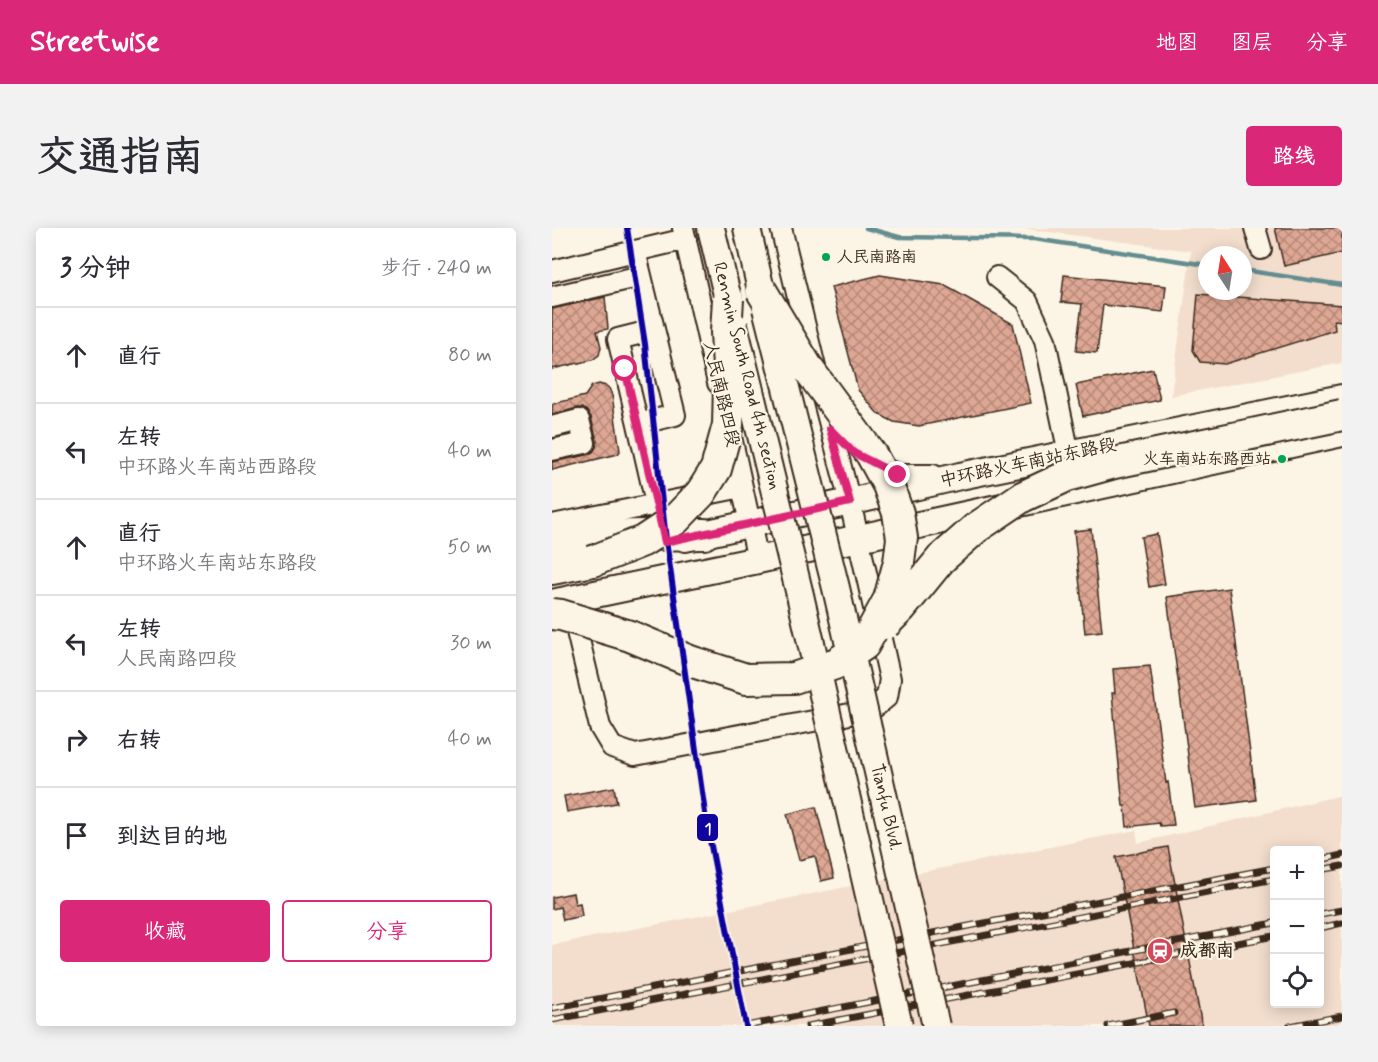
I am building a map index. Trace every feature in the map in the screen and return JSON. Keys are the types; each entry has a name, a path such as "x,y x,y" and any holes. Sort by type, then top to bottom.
{"highway":[{"path":"761,290 809,370 871,454 888,485 898,513 902,538 899,562 889,599 864,645"},
{"path":"552,567 593,561 643,541 675,520 702,493 716,469 728,425 729,385 726,332 728,299"},
{"path":"558,605 561,615 630,636 690,661 746,678 794,678 835,664 864,645 901,608 942,559 976,528 1022,497 1067,476 1114,463 1342,415"},
{"path":"552,543 586,536 664,538 704,534"}],"main road":[{"name":"Renmin South Road 4th section","path":"711,228 800,595"},
{"name":"Renmin South Road 4th section","path":"747,228 836,588"},
{"name":"中环路火车南站东路段","path":"704,534 960,476 1342,398"},
{"name":"中环路火车南站东路段","path":"558,605 1342,432"},
{"path":"552,567 664,538"},
{"name":"Tianfu Blvd.","path":"836,588 936,1026"},
{"name":"Tianfu Blvd.","path":"800,595 899,1026"}],"street":[{"path":"558,605 600,727 612,747 635,755 871,710 887,697 890,680 850,502 781,228"},
{"path":"1255,228 1261,249"},
{"path":"552,272 635,251 684,233"},
{"name":"人民南路四段","path":"684,233 758,560"},
{"path":"635,251 675,415 638,424"},
{"path":"552,297 640,276"},
{"path":"997,277 1027,301 1045,340 1069,454"},
{"path":"654,330 618,339 664,538"},
{"path":"552,427 579,420 585,443 552,450"},
{"path":"830,429 854,453 898,475 960,476"},
{"path":"552,525 742,486"}],"shaded area":[{"path":"1019,228 1342,228 1342,363 1171,396 1191,251"},
{"path":"1342,795 1342,1026 552,1026 552,945 1136,830 1138,843"}],"building":[{"path":"1275,228 1342,228 1342,253 1284,266"},
{"path":"880,275 944,285 1013,324 1031,403 919,426 894,422 878,414 858,390 831,287"},
{"path":"1064,275 1166,286 1163,312 1103,305 1097,353 1076,351 1082,304 1061,302"},
{"path":"1198,294 1198,300 1252,300 1252,298 1342,305 1342,321 1334,320 1335,330 1225,364 1200,362 1193,350"},
{"path":"605,297 608,329 597,331 601,347 599,355 592,360 552,369 552,309"},
{"path":"1153,369 1160,400 1083,416 1076,385"},
{"path":"599,384 609,388 612,395 620,451 618,454 552,470 552,462 593,452 597,441 591,417 587,411 577,408 552,415 552,404 585,396 592,386"},
{"path":"1091,529 1102,631 1085,633 1074,531"},
{"path":"1157,534 1165,584 1149,587 1141,537"},
{"path":"1229,588 1256,800 1195,808 1167,597"},
{"path":"1150,666 1174,825 1160,826 1159,823 1127,827 1112,693 1115,693 1113,669"},
{"path":"614,787 617,803 567,812 564,796"},
{"path":"816,807 834,878 821,881 815,856 799,860 787,814"},
{"path":"1168,847 1202,1026 1149,1026 1116,857"},
{"path":"573,893 575,904 580,903 582,916 563,920 560,907 552,909 552,897"}],"waterway":[{"path":"866,228 899,237 1034,239 1198,264"},
{"path":"1252,271 1342,285"}],"railway":[{"path":"1324,859 1342,855"},
{"path":"1324,869 1342,866"},
{"path":"552,1008 1270,869"},
{"path":"552,1020 1270,880"},
{"path":"1324,913 1342,910"},
{"path":"1324,927 1342,923"},
{"path":"746,1026 1270,924"},
{"path":"808,1026 1270,937"},
{"path":"1108,1026 1174,1013"},
{"path":"1290,1026 1342,1016"}],"transit line":[{"name":"1","path":"627,228 645,344 666,540 706,820 746,1026"}],"place":[{"name":"人民南路南","path":"826,257"},
{"name":"火车南站东路西站","path":"1282,459"},
{"name":"成都南","path":"1160,951"}],"route":[{"path":"625,369 665,542 850,502 830,429 854,453 898,475"}]}
